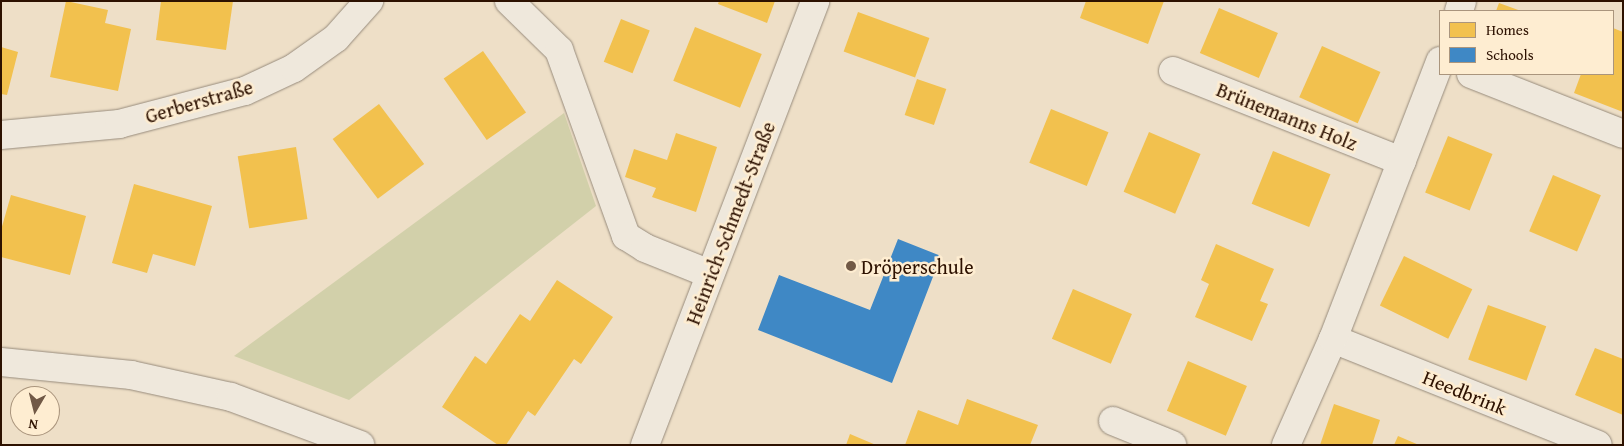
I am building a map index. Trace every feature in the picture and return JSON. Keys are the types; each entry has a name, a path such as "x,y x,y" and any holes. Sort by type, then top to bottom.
{"street":[{"name":"Gerberstraße","path":"1,135 119,124 245,91 294,68 336,38 369,1"},
{"path":"510,1 559,50 626,236 645,248 710,274"},
{"name":"Heinrich-Schmedt-Straße","path":"645,445 815,1"},
{"path":"1286,445 1333,339 1439,64"},
{"name":"Brünemanns Holz","path":"1173,71 1402,161"},
{"path":"1473,75 1623,134"},
{"name":"Heedbrink","path":"1333,339 1598,445"},
{"path":"1,362 132,375 231,397 360,445"},
{"path":"1113,421 1172,445"}],"shaded area":[{"path":"564,113 596,206 349,400 234,356"}],"building: Homes":[{"path":"66,1 108,10 105,23 131,29 118,91 50,77"},
{"path":"161,1 233,1 226,50 156,40"},
{"path":"719,1 775,1 767,23 718,4"},
{"path":"1086,1 1164,1 1148,44 1080,18"},
{"path":"1499,3 1518,10 1496,10"},
{"path":"1219,8 1278,33 1259,78 1200,53"},
{"path":"858,12 929,38 915,77 844,51"},
{"path":"621,19 650,31 633,73 604,62"},
{"path":"695,27 762,54 740,108 673,81"},
{"path":"1614,28 1623,32 1623,112 1574,93 1581,75 1614,75"},
{"path":"1322,46 1380,72 1358,123 1299,97"},
{"path":"1,47 18,52 7,95 1,94"},
{"path":"483,51 526,112 487,140 444,79"},
{"path":"917,79 946,89 934,125 905,115"},
{"path":"379,104 424,164 378,199 333,139"},
{"path":"1051,109 1108,132 1087,186 1029,163"},
{"path":"1149,132 1201,154 1175,214 1124,192"},
{"path":"676,133 717,147 696,212 652,197 656,188 625,177 634,149 667,160"},
{"path":"1448,136 1493,154 1470,211 1425,193"},
{"path":"296,147 307,219 249,228 238,156"},
{"path":"1273,151 1330,174 1309,227 1252,204"},
{"path":"1553,175 1601,195 1577,251 1529,231"},
{"path":"134,184 212,206 195,266 153,254 147,273 112,263"},
{"path":"11,195 86,216 70,275 1,257 1,230"},
{"path":"1216,244 1274,269 1260,301 1268,304 1252,341 1195,317 1209,284 1201,280"},
{"path":"1404,256 1472,289 1448,339 1380,305"},
{"path":"557,280 613,317 581,364 574,359 535,416 528,411 506,445 498,445 442,407 475,356 486,364 520,314 530,321"},
{"path":"1073,289 1132,314 1111,364 1052,339"},
{"path":"1488,305 1546,326 1526,381 1468,360"},
{"path":"1595,348 1623,359 1623,415 1575,395"},
{"path":"1188,361 1247,386 1226,436 1167,411"},
{"path":"967,399 1038,425 1030,445 905,445 918,410 958,425"},
{"path":"1334,404 1380,420 1372,445 1320,445"},
{"path":"850,434 876,445 846,445"},
{"path":"1398,436 1419,445 1394,445"}],"building: Schools":[{"path":"898,239 941,256 892,383 758,330 779,275 870,310"}],"place":[{"name":"Dröperschule","path":"851,266"}]}
